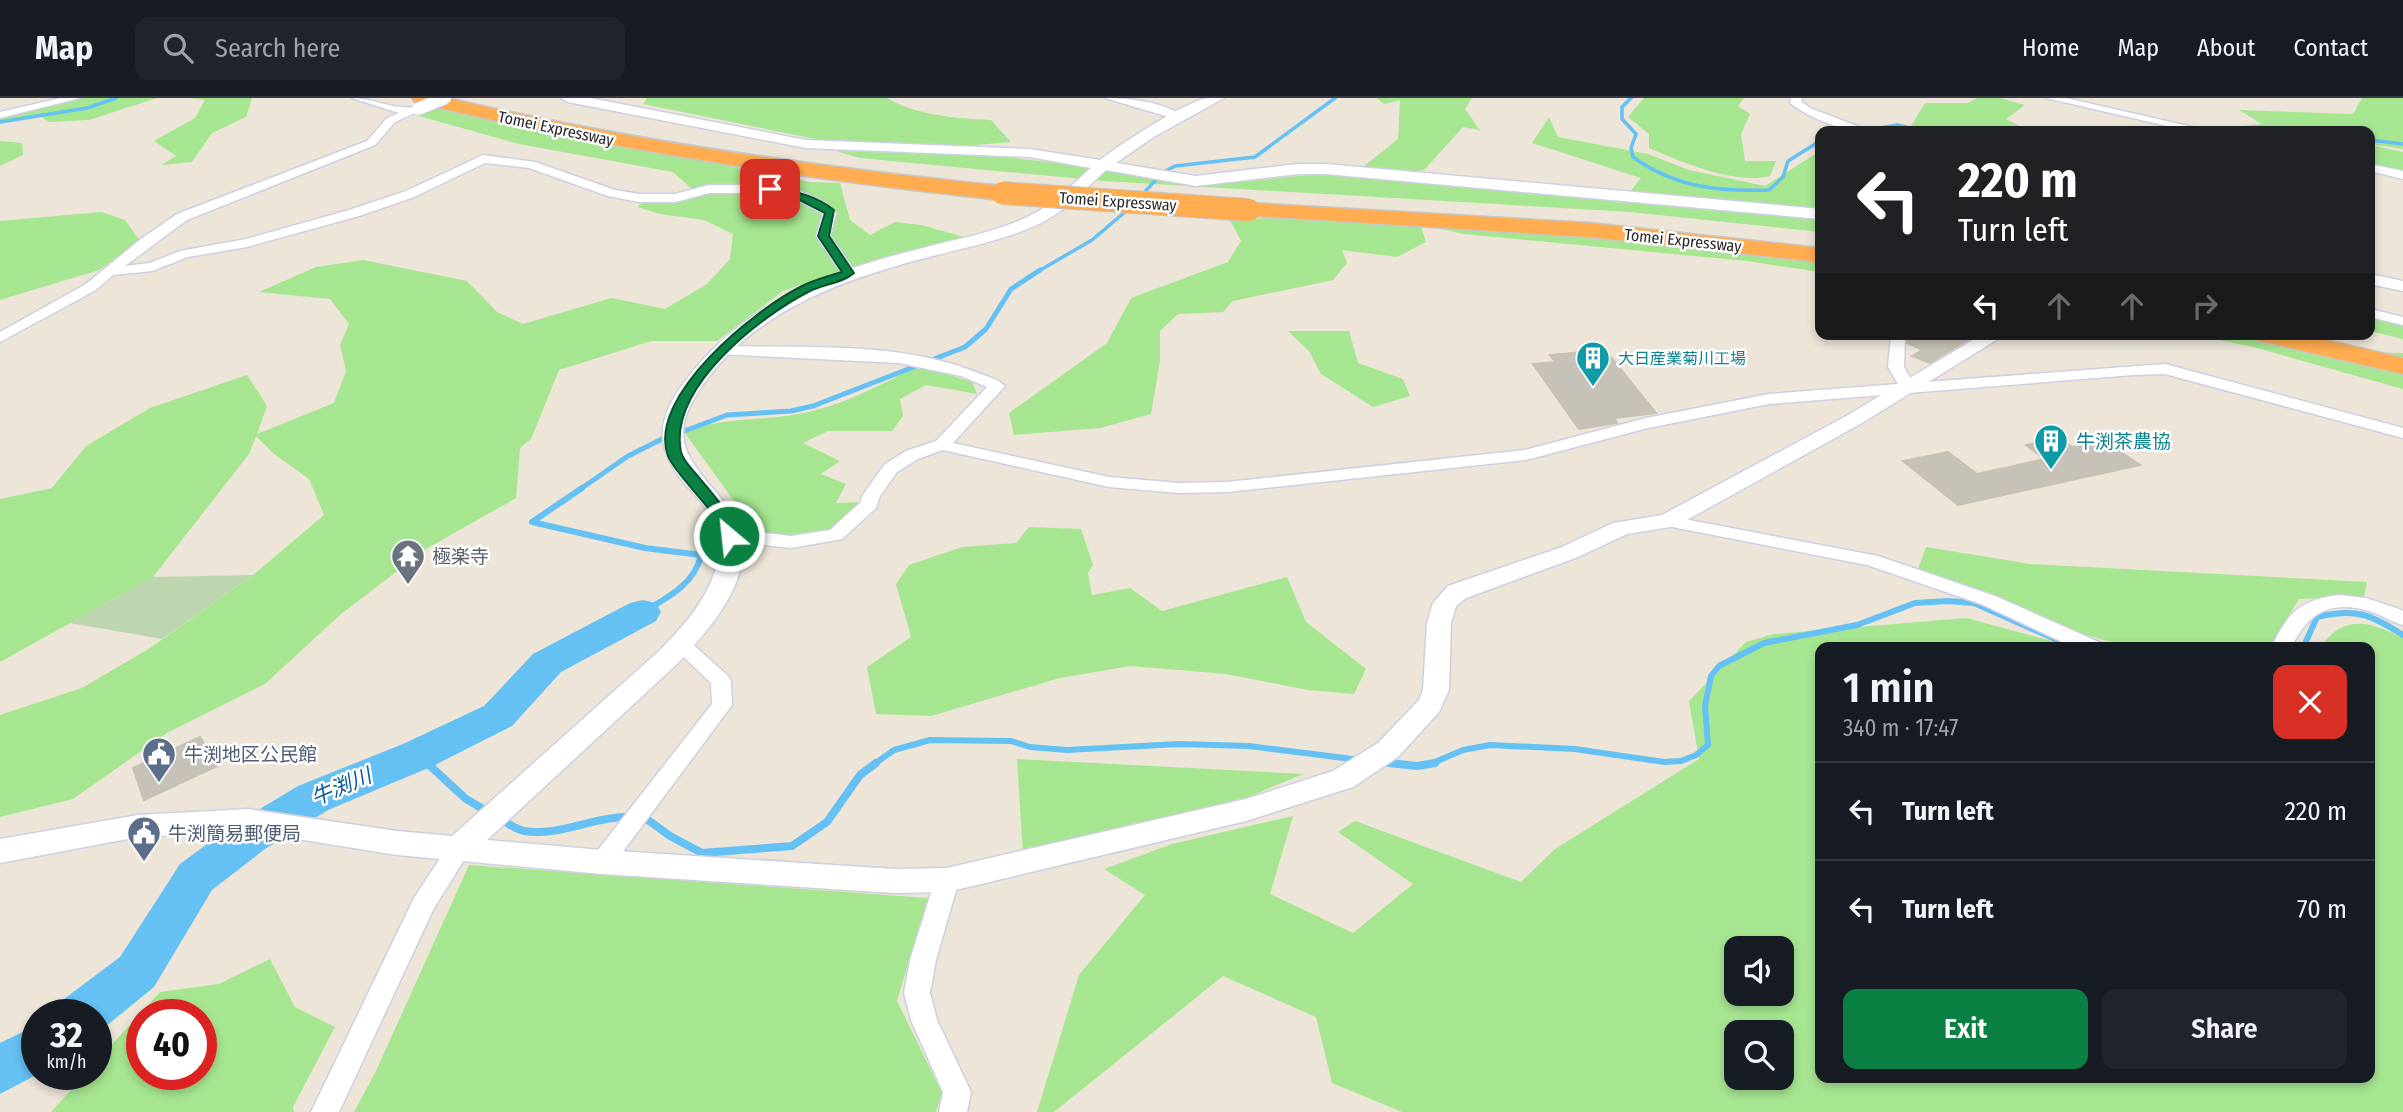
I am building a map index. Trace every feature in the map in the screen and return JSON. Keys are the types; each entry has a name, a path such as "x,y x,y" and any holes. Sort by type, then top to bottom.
{"highway":[{"name":"Tomei Expressway","path":"476,98 583,122 727,148 1006,187"},
{"name":"Tomei Expressway","path":"416,106 546,126 693,154 872,179 1589,230 1815,254"},
{"name":"Tomei Expressway","path":"1249,204 1591,217 1815,239"},
{"path":"2291,340 2403,366"},
{"path":"2369,340 2403,348"}],"street":[{"path":"0,115 75,98"},
{"path":"357,98 416,106"},
{"path":"0,338 91,287 182,217 370,143 391,120 416,106 445,98"},
{"path":"568,98 806,144 1030,153 1196,181 1298,169 1353,171 1815,214"},
{"path":"1110,98 1147,106 1179,117"},
{"path":"325,1112 423,905 460,847 681,645 715,598 731,554 725,520 675,455 673,425 690,388 723,351 771,310 807,288 849,273 1020,226 1056,209 1101,166 1136,140 1217,98"},
{"path":"1797,98 1794,101 1806,110 1850,126"},
{"path":"2051,98 2181,126"},
{"path":"2112,111 2114,98"},
{"path":"108,272 152,267 185,254 247,243 354,213 410,194 482,159 531,165 612,193 639,198 675,198 709,188 770,189 797,195 820,205 830,213 823,236 849,273"},
{"path":"2375,169 2403,176"},
{"path":"2375,280 2403,286"},
{"path":"2375,314 2403,321"},
{"path":"1898,340 1896,367 1907,387"},
{"path":"1668,521 1855,419 1987,340"},
{"path":"723,351 891,358 941,366 998,386 942,444 912,455 891,468 871,496 870,504 836,534 791,542 729,536"},
{"path":"942,444 1109,482 1179,488 1227,487 1526,455 1646,423 1769,399 2165,369 2403,433"},
{"path":"0,851 138,826 248,820 397,843 603,862 895,881 947,880 1246,810 1343,779 1388,750 1430,705 1436,690 1439,623 1445,603 1457,592 1570,552 1622,528 1668,521 1871,560 1988,600 2081,642"},
{"path":"2284,642 2292,625 2303,613 2315,607 2358,602 2385,608 2403,619"},
{"path":"603,862 722,705 721,681 681,645"},
{"path":"947,880 923,960 917,993 924,1020 957,1092 954,1112"}],"green space":[{"path":"78,98 157,98 89,120 49,122 40,116 0,121 0,118"},
{"path":"191,98 252,98 246,117 212,133 192,162 161,165 176,156 154,141 195,118 205,100"},
{"path":"647,98 887,98 924,112 991,120 1011,142 964,146 825,141 643,104"},
{"path":"1377,98 1472,98 1465,109 1480,130 1463,127 1424,170 1402,172 1363,167 1398,139 1400,100 1384,104"},
{"path":"1644,98 1744,98 1738,106 1750,114 1741,134 1745,161 1776,161 1770,176 1756,178 1725,175 1649,148 1649,134 1628,117"},
{"path":"1977,98 2000,98 2025,105 2006,119 2019,126 1911,126 1925,103 1968,103"},
{"path":"2362,98 2403,98 2403,149 2375,145 2375,126 2241,126 2262,124 2239,110 2353,114"},
{"path":"429,107 810,182 840,183 850,220 870,235 895,222 921,225 968,238 840,271 783,291 717,341 651,341 559,370 531,439 520,448 516,498 426,549 341,614 265,684 167,733 73,799 0,817 0,715 82,688 150,648 253,575 324,515 309,479 274,454 256,436 249,454 153,577 0,662 0,499 52,488 86,446 150,408 247,375 267,406 257,434 334,403 346,371 340,345 349,324 330,299 259,292 316,267 363,260 467,281 497,312 523,324 612,298 665,309 707,284 730,259 733,234 704,220 660,214 637,207 649,198 692,189 673,172 519,144 412,114"},
{"path":"1549,117 1558,137 1648,154 1689,170 1765,186 1815,154 1815,209 1629,193 1641,178 1532,143"},
{"path":"0,141 22,143 23,155 0,166"},
{"path":"2375,146 2403,152 2403,177 2375,169"},
{"path":"836,151 987,155 1057,163 1196,186 1330,173 1815,219 1815,231 1630,212 1104,181 860,158"},
{"path":"101,212 125,220 140,241 99,270 0,300 0,221"},
{"path":"1268,218 1421,227 1426,242 1397,257 1342,250 1347,263 1333,280 1233,301 1223,312 1178,314 1160,331 1160,361 1151,414 1100,428 1014,435 1009,413 1107,343 1131,298 1228,262 1241,241 1230,220"},
{"path":"1426,225 1638,239 1815,258 1815,271 1747,261 1463,234"},
{"path":"2375,318 2403,325 2403,339 2375,332"},
{"path":"1288,331 1349,331 1358,363 1403,379 1410,396 1373,407 1321,374 1309,351"},
{"path":"2220,340 2265,340 2312,351 2403,353 2403,389"},
{"path":"913,368 937,371 972,382 977,394 926,385 900,399 903,416 892,431 828,431 803,443 840,461 821,474 846,484 836,503 862,502 864,514 818,537 775,537 749,529 727,491 684,431 716,423 813,411 852,398"},
{"path":"1029,527 1081,529 1093,565 1088,573 1092,595 1130,588 1162,611 1287,577 1306,622 1366,669 1354,694 1308,690 1226,674 1130,666 1060,678 931,716 876,714 867,667 911,637 896,584 909,565 962,547 1016,543"},
{"path":"1926,547 2030,564 2367,582 2364,597 2299,599 2273,642 2112,642 2085,635 2005,601 1917,572"},
{"path":"253,575 162,639 70,623 153,577"},
{"path":"1966,618 2055,642 1815,642 1815,1083 2375,1083 2375,642 2325,642 2339,629 2359,624 2380,628 2403,638 2403,1112 1402,1112 1332,1083 1316,1017 1223,976 1054,1112 1037,1112 1079,975 1145,895 1104,869 1172,844 1293,816 1270,894 1353,933 1413,884 1338,832 1355,821 1521,882 1555,849 1699,759 1689,701 1746,642 1774,634"},
{"path":"1017,759 1303,774 1236,802 1023,855"},
{"path":"469,865 928,898 897,1001 942,1093 936,1112 354,1112 376,1071"},
{"path":"270,959 295,1007 335,1027 293,1107 294,1112 51,1112 71,1090 112,1090 112,1044 126,1029 126,1090 217,1090 217,999 154,999 160,992 219,984"}],"building":[{"path":"1907,340 1967,340 1930,363 1912,356 1923,350 1907,343"},
{"name":"大日産業菊川工場","path":"1605,350 1656,413 1614,418 1617,423 1579,429 1533,364 1555,362 1550,355"},
{"name":"牛渕茶農協","path":"2059,438 2072,447 2103,440 2140,465 1958,505 1903,461 1948,452 1977,474 2045,459 2026,445"},
{"name":"牛渕地区公民館","path":"200,737 217,766 144,800 133,768"}],"waterway":[{"path":"0,122 87,108 116,98"},
{"path":"1141,196 1162,173 1175,166 1255,157 1335,98"},
{"path":"1631,98 1622,107 1622,119 1636,134 1631,148 1633,157 1665,175 1698,186 1769,190 1783,177 1788,161 1815,144"},
{"path":"1892,126 1901,126"},
{"path":"2375,141 2403,144"},
{"path":"1037,272 1092,240 1132,206"},
{"path":"679,433 727,415 791,411 813,406 965,347 986,329 1011,289 1040,270"},
{"path":"579,490 628,456 668,436"},
{"path":"582,488 532,522 645,548 701,555 693,574 679,589 643,612"},
{"path":"1431,764 1463,750 1490,745 1575,749 1664,762 1681,761 1696,755 1708,745 1705,706 1711,676 1719,666 1764,643 1857,625 1915,603 1974,603 2062,642"},
{"name":"牛渕川","path":"102,999 137,972 196,877 249,837 313,798 418,755 498,716 547,663 643,612"},
{"path":"2306,642 2317,617 2342,613 2372,618 2403,635"},
{"path":"873,765 894,750 930,740 1011,741 1030,747 1067,750 1179,744 1249,746 1360,760"},
{"path":"418,755 429,765"},
{"path":"1381,762 1401,765"},
{"path":"427,763 466,799 490,813"},
{"path":"641,819 648,820 670,836 702,853 792,846 827,822 860,775 876,763"},
{"path":"1389,763 1417,766 1431,764"},
{"path":"499,818 521,830 537,832 630,817"},
{"name":"牛渕川","path":"0,1070 21,1058"}],"place":[{"name":"大日産業菊川工場","path":"1593,388"},
{"name":"牛渕茶農協","path":"2051,471"},
{"name":"極楽寺","path":"408,586"},
{"name":"牛渕地区公民館","path":"159,784"},
{"name":"牛渕簡易郵便局","path":"144,863"}],"route":[{"path":"729,536 725,520 675,455 673,425 679,407 695,381 739,335 771,310 807,288 849,273 823,236 830,213 820,205 797,195 770,189"}]}
